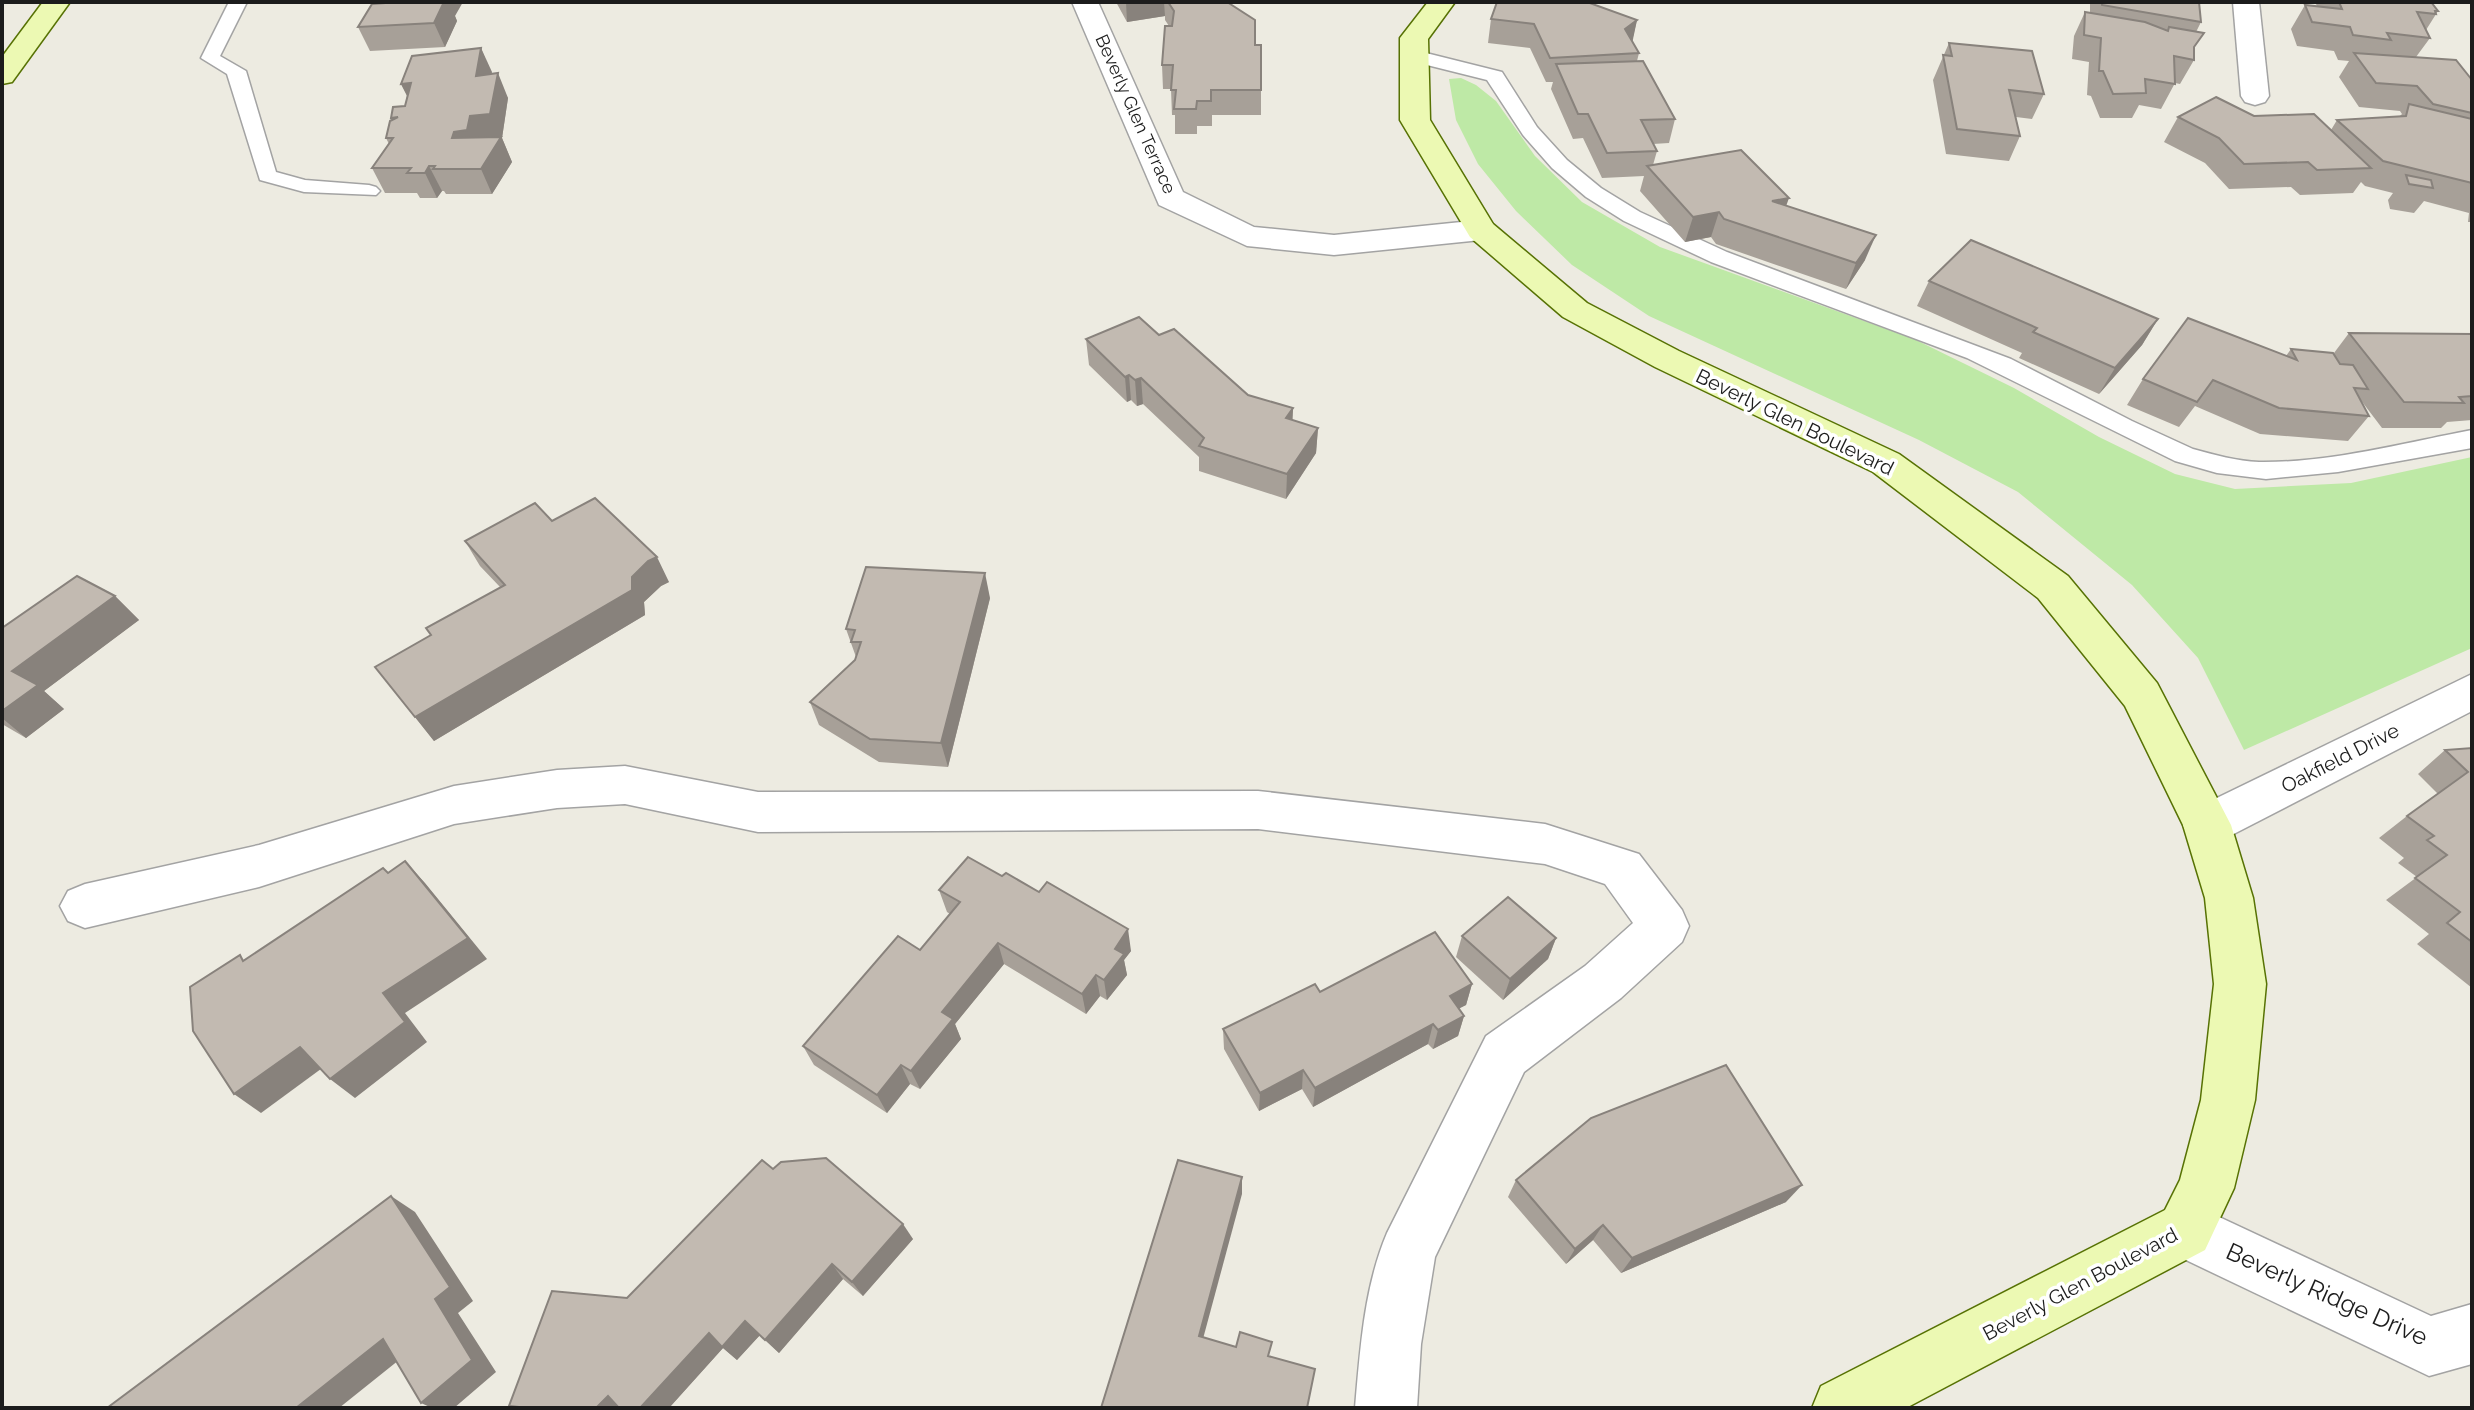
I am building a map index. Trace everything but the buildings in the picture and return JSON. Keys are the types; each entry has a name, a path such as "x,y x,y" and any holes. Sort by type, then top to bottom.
{"main road":[{"path":"2,76 57,2"},
{"name":"Beverly Glen Boulevard","path":"1442,2 1414,38 1415,120 1481,230 1575,310 1667,359 1886,463 2053,587 2142,695 2207,825 2229,898 2240,984 2228,1100 2206,1188 2185,1230 1843,1408"}],"street":[{"name":"Beverly Glen Terrace","path":"1085,2 1170,198 1247,236 1334,245 1481,230"},
{"path":"2246,2 2255,96"},
{"name":"Oakfield Drive","path":"2207,825 2472,691"},
{"path":"85,906 259,866 454,805 557,789 625,785 758,812 1258,810 1545,844 1622,869 1664,926 1603,982 1505,1054 1407,1253 1391,1344 1386,1408"},
{"name":"Beverly Ridge Drive","path":"2185,1230 2429,1346 2472,1334"}],"lane":[{"path":"238,2 210,58 236,71 267,176 304,186 369,191"},
{"path":"1414,56 1495,76 1503,93 1538,139 1575,180 1638,220 1697,250 1932,334 2006,365 2146,440 2195,461 2254,471 2310,466 2472,439"}],"green space":[{"path":"1461,78 1496,101 1535,156 1582,202 1660,247 1914,339 2014,388 2099,437 2175,474 2235,489 2351,483 2472,457 2472,648 2244,750 2198,658 2132,585 2018,492 1919,440 1649,316 1572,265 1516,211 1478,164 1456,120 1449,79"}]}
